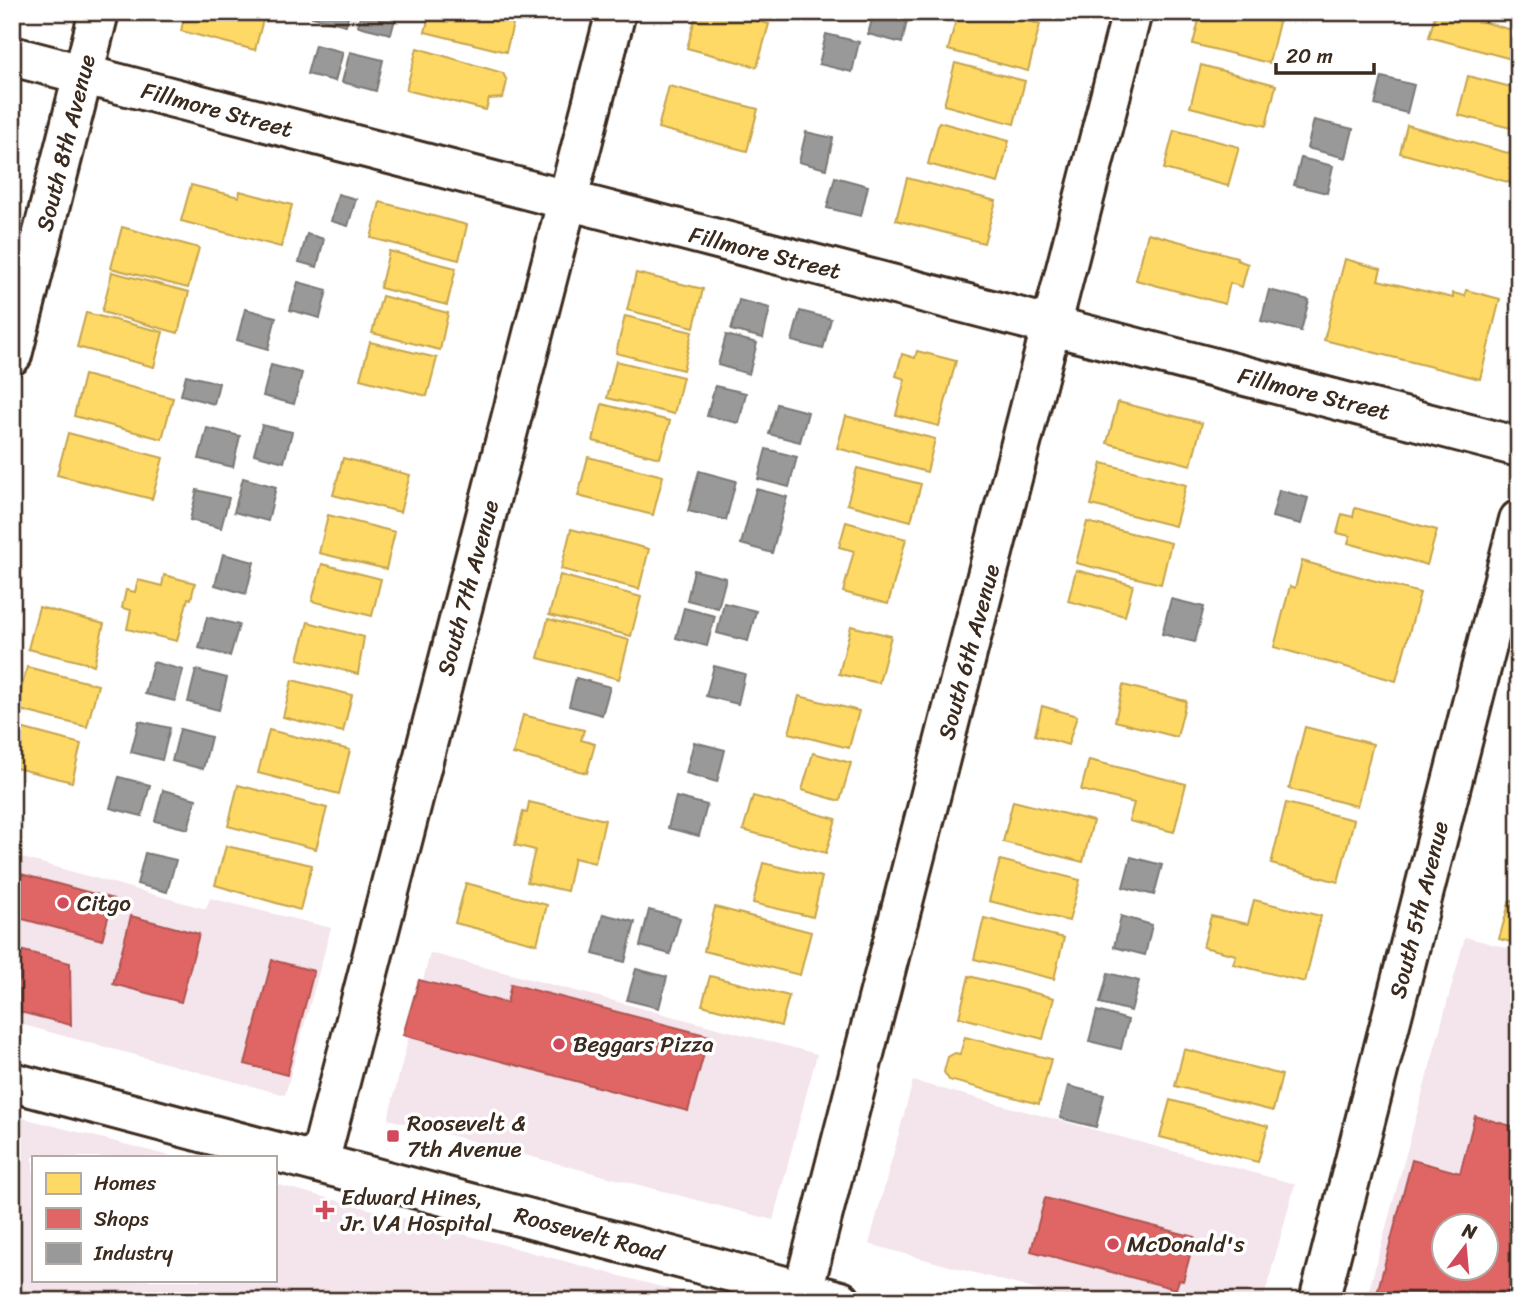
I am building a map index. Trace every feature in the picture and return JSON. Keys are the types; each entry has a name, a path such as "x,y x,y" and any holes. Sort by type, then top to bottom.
{"street":[{"name":"South 8th Avenue","path":"12,355 99,12"},
{"name":"South 7th Avenue","path":"319,1163 616,12"},
{"name":"South 6th Avenue","path":"803,1291 1132,12"},
{"name":"Fillmore Street","path":"12,56 1519,447"},
{"name":"South 5th Avenue","path":"1319,1301 1519,520"},
{"name":"Roosevelt Road","path":"12,1082 841,1301"}],"shaded area":[{"path":"12,855 206,909 210,898 331,928 285,1095 12,1022"},
{"path":"1465,937 1519,951 1519,1301 1366,1301"},
{"path":"430,953 817,1054 773,1220 388,1119"},
{"path":"913,1081 1295,1184 1263,1301 1077,1301 869,1244"},
{"name":"Edward Hines, Jr. VA Hospital","path":"12,1115 170,1156 32,1156 32,1282 276,1282 276,1184 714,1301 12,1301"}],"building: Homes":[{"path":"185,12 265,12 255,50 181,31"},
{"path":"430,12 516,12 506,52 425,32"},
{"path":"697,12 722,12 769,24 757,67 687,48"},
{"path":"958,12 993,12 1040,24 1028,71 948,50"},
{"path":"1201,12 1241,12 1279,22 1269,63 1193,44"},
{"path":"1436,12 1448,12 1519,32 1519,61 1429,37"},
{"path":"417,48 503,73 507,81 503,98 489,99 486,110 406,90"},
{"path":"955,63 1025,81 1014,124 944,105"},
{"path":"1201,65 1276,85 1266,126 1190,107"},
{"path":"1468,76 1519,89 1519,130 1458,115"},
{"path":"669,86 758,109 747,151 658,128"},
{"path":"939,122 1009,141 998,183 928,164"},
{"path":"1407,125 1519,156 1519,185 1400,153"},
{"path":"1174,130 1239,147 1228,186 1164,169"},
{"path":"907,178 996,201 984,243 896,220"},
{"path":"191,185 239,197 240,191 292,205 281,247 181,221"},
{"path":"380,202 467,225 459,260 371,238"},
{"path":"122,227 199,248 188,288 111,268"},
{"path":"1148,233 1237,257 1237,260 1248,264 1242,287 1230,283 1225,304 1136,280"},
{"path":"389,251 456,268 447,305 380,288"},
{"path":"1345,259 1381,269 1378,280 1453,298 1453,293 1465,296 1466,290 1500,299 1480,379 1324,340"},
{"path":"112,272 189,292 178,333 102,312"},
{"path":"636,273 703,289 694,327 627,310"},
{"path":"382,296 448,313 440,350 372,333"},
{"path":"86,313 163,332 154,367 77,347"},
{"path":"625,316 692,332 683,370 616,353"},
{"path":"370,342 437,358 427,396 360,379"},
{"path":"917,351 956,361 939,426 896,415 905,379 896,376 902,354 915,358"},
{"path":"616,361 683,377 674,414 607,398"},
{"path":"84,375 173,398 162,439 74,416"},
{"path":"1118,402 1202,423 1191,465 1107,443"},
{"path":"602,404 670,421 660,458 593,441"},
{"path":"846,416 935,439 927,472 837,448"},
{"path":"68,433 163,458 152,499 57,475"},
{"path":"588,457 663,476 653,515 578,496"},
{"path":"343,458 410,475 400,512 333,495"},
{"path":"1102,463 1186,485 1175,526 1091,505"},
{"path":"857,468 921,484 911,521 847,504"},
{"path":"1355,508 1437,530 1427,565 1348,543 1350,536 1337,533 1342,514 1353,517"},
{"path":"328,515 395,532 386,569 319,553"},
{"path":"846,522 906,539 888,604 843,592 854,551 839,547"},
{"path":"1087,522 1171,543 1161,584 1076,563"},
{"path":"571,529 649,549 639,589 561,569"},
{"path":"1302,561 1420,593 1396,681 1274,647 1290,586 1295,588"},
{"path":"322,564 381,579 372,616 312,601"},
{"path":"1076,570 1133,585 1125,616 1068,601"},
{"path":"164,575 195,583 191,599 188,598 177,641 127,629 131,610 122,608 126,590 135,592 138,580 162,586"},
{"path":"560,575 641,597 631,636 549,615"},
{"path":"39,607 104,624 94,665 28,649"},
{"path":"548,619 629,640 619,679 538,658"},
{"path":"308,622 364,637 358,674 298,659"},
{"path":"851,626 891,636 879,683 839,674"},
{"path":"27,667 98,685 87,727 16,709"},
{"path":"292,680 352,695 343,732 283,717"},
{"path":"1123,685 1186,701 1177,737 1115,721"},
{"path":"799,696 859,711 849,748 789,733"},
{"path":"1042,706 1077,716 1068,745 1035,735"},
{"path":"523,715 584,730 581,740 595,744 587,773 513,754"},
{"path":"13,726 81,744 72,782 12,767"},
{"path":"1305,727 1373,744 1357,806 1289,789"},
{"path":"269,730 350,750 339,794 258,773"},
{"path":"813,753 851,763 840,801 802,790"},
{"path":"1089,760 1186,784 1174,832 1129,821 1134,803 1081,790"},
{"path":"238,785 327,808 316,849 228,826"},
{"path":"753,796 836,819 826,853 743,830"},
{"path":"1013,801 1093,821 1083,862 1003,842"},
{"path":"529,802 605,820 595,863 574,858 567,891 527,882 535,850 515,845 523,812 527,813"},
{"path":"1286,803 1354,820 1338,882 1271,864"},
{"path":"226,846 312,865 300,910 215,885"},
{"path":"1000,860 1080,880 1069,921 989,901"},
{"path":"763,863 822,877 813,917 753,903"},
{"path":"466,883 547,905 537,944 455,923"},
{"path":"1254,900 1321,916 1305,982 1233,964 1236,955 1203,947 1211,916 1248,924"},
{"path":"1510,900 1519,902 1519,944 1499,939"},
{"path":"715,907 811,932 800,975 704,951"},
{"path":"984,918 1064,938 1054,979 974,959"},
{"path":"710,976 789,996 781,1026 702,1005"},
{"path":"969,976 1054,998 1043,1039 959,1017"},
{"path":"965,1037 1051,1059 1039,1104 949,1080 944,1072 948,1057 955,1053 960,1054"},
{"path":"1184,1049 1282,1075 1273,1111 1175,1086"},
{"path":"1170,1100 1268,1126 1258,1162 1160,1137"}],"building: Shops":[{"name":"Citgo","path":"21,874 113,899 102,940 19,918 12,913"},
{"path":"131,916 199,934 181,1002 113,984"},
{"name":"Citgo","path":"12,948 70,963 71,1025 12,1010"},
{"path":"272,960 314,971 287,1075 245,1064"},
{"path":"419,980 507,1003 511,984 709,1036 688,1111 403,1035"},
{"path":"1475,1116 1519,1128 1519,1301 1375,1301 1412,1160 1460,1173"},
{"name":"McDonald's","path":"1045,1198 1195,1237 1183,1281 1179,1280 1176,1289 1031,1251"}],"building: Industry":[{"path":"313,12 349,12 346,25 312,17"},
{"path":"361,12 397,12 391,34 358,26"},
{"path":"874,12 909,12 902,43 868,34"},
{"path":"826,34 859,42 852,72 819,64"},
{"path":"315,45 343,52 335,81 307,74"},
{"path":"350,52 383,60 376,91 342,82"},
{"path":"1382,77 1414,85 1407,113 1375,105"},
{"path":"1314,120 1353,129 1346,158 1307,148"},
{"path":"806,132 833,138 826,169 799,162"},
{"path":"1301,158 1333,166 1327,193 1294,185"},
{"path":"835,177 868,186 861,216 827,208"},
{"path":"338,194 356,199 348,226 331,221"},
{"path":"307,234 324,239 317,267 299,262"},
{"path":"298,282 327,290 320,318 290,310"},
{"path":"1269,290 1309,300 1301,331 1261,321"},
{"path":"739,300 770,308 763,338 731,330"},
{"path":"245,309 276,317 268,349 237,340"},
{"path":"800,311 831,319 823,349 792,341"},
{"path":"726,335 757,343 749,374 718,365"},
{"path":"271,365 302,373 294,404 263,396"},
{"path":"186,375 219,383 214,404 181,395"},
{"path":"715,386 746,393 739,423 707,416"},
{"path":"777,404 808,412 800,442 769,434"},
{"path":"262,425 292,432 284,462 254,454"},
{"path":"207,428 240,436 233,467 199,459"},
{"path":"766,449 797,457 789,487 758,479"},
{"path":"699,471 736,481 726,520 688,511"},
{"path":"243,478 276,487 268,521 234,512"},
{"path":"756,489 787,497 772,553 741,544"},
{"path":"197,490 229,498 221,528 190,520"},
{"path":"1279,490 1308,498 1301,524 1272,517"},
{"path":"223,554 254,562 246,594 215,585"},
{"path":"694,570 726,578 718,608 687,600"},
{"path":"1171,599 1204,607 1195,642 1162,634"},
{"path":"724,603 756,611 748,641 717,633"},
{"path":"684,608 715,616 707,646 676,638"},
{"path":"207,617 239,625 230,656 199,648"},
{"path":"153,662 183,670 175,701 145,694"},
{"path":"714,666 745,674 738,704 706,696"},
{"path":"196,670 227,678 219,710 188,702"},
{"path":"576,678 610,687 602,715 569,706"},
{"path":"139,721 170,728 162,760 131,752"},
{"path":"180,729 211,737 203,769 172,761"},
{"path":"694,742 725,750 717,782 686,773"},
{"path":"119,777 150,785 142,816 110,808"},
{"path":"163,790 196,799 188,829 155,821"},
{"path":"676,797 707,805 699,836 668,828"},
{"path":"145,853 176,860 167,892 137,884"},
{"path":"1131,857 1162,865 1154,895 1123,887"},
{"path":"649,910 680,918 670,954 640,946"},
{"path":"603,914 635,922 625,962 593,954"},
{"path":"1121,916 1152,925 1145,955 1114,947"},
{"path":"636,969 667,977 659,1008 627,1000"},
{"path":"1108,973 1139,981 1131,1011 1100,1003"},
{"path":"1097,1011 1128,1020 1121,1049 1089,1041"},
{"path":"1068,1086 1104,1095 1096,1127 1060,1118"}],"place":[{"name":"Citgo","path":"63,903"},
{"name":"Beggars Pizza","path":"559,1044"},
{"name":"Roosevelt & 7th Avenue","path":"393,1136"},
{"name":"Edward Hines, Jr. VA Hospital","path":"325,1210"},
{"name":"McDonald's","path":"1113,1244"}]}
